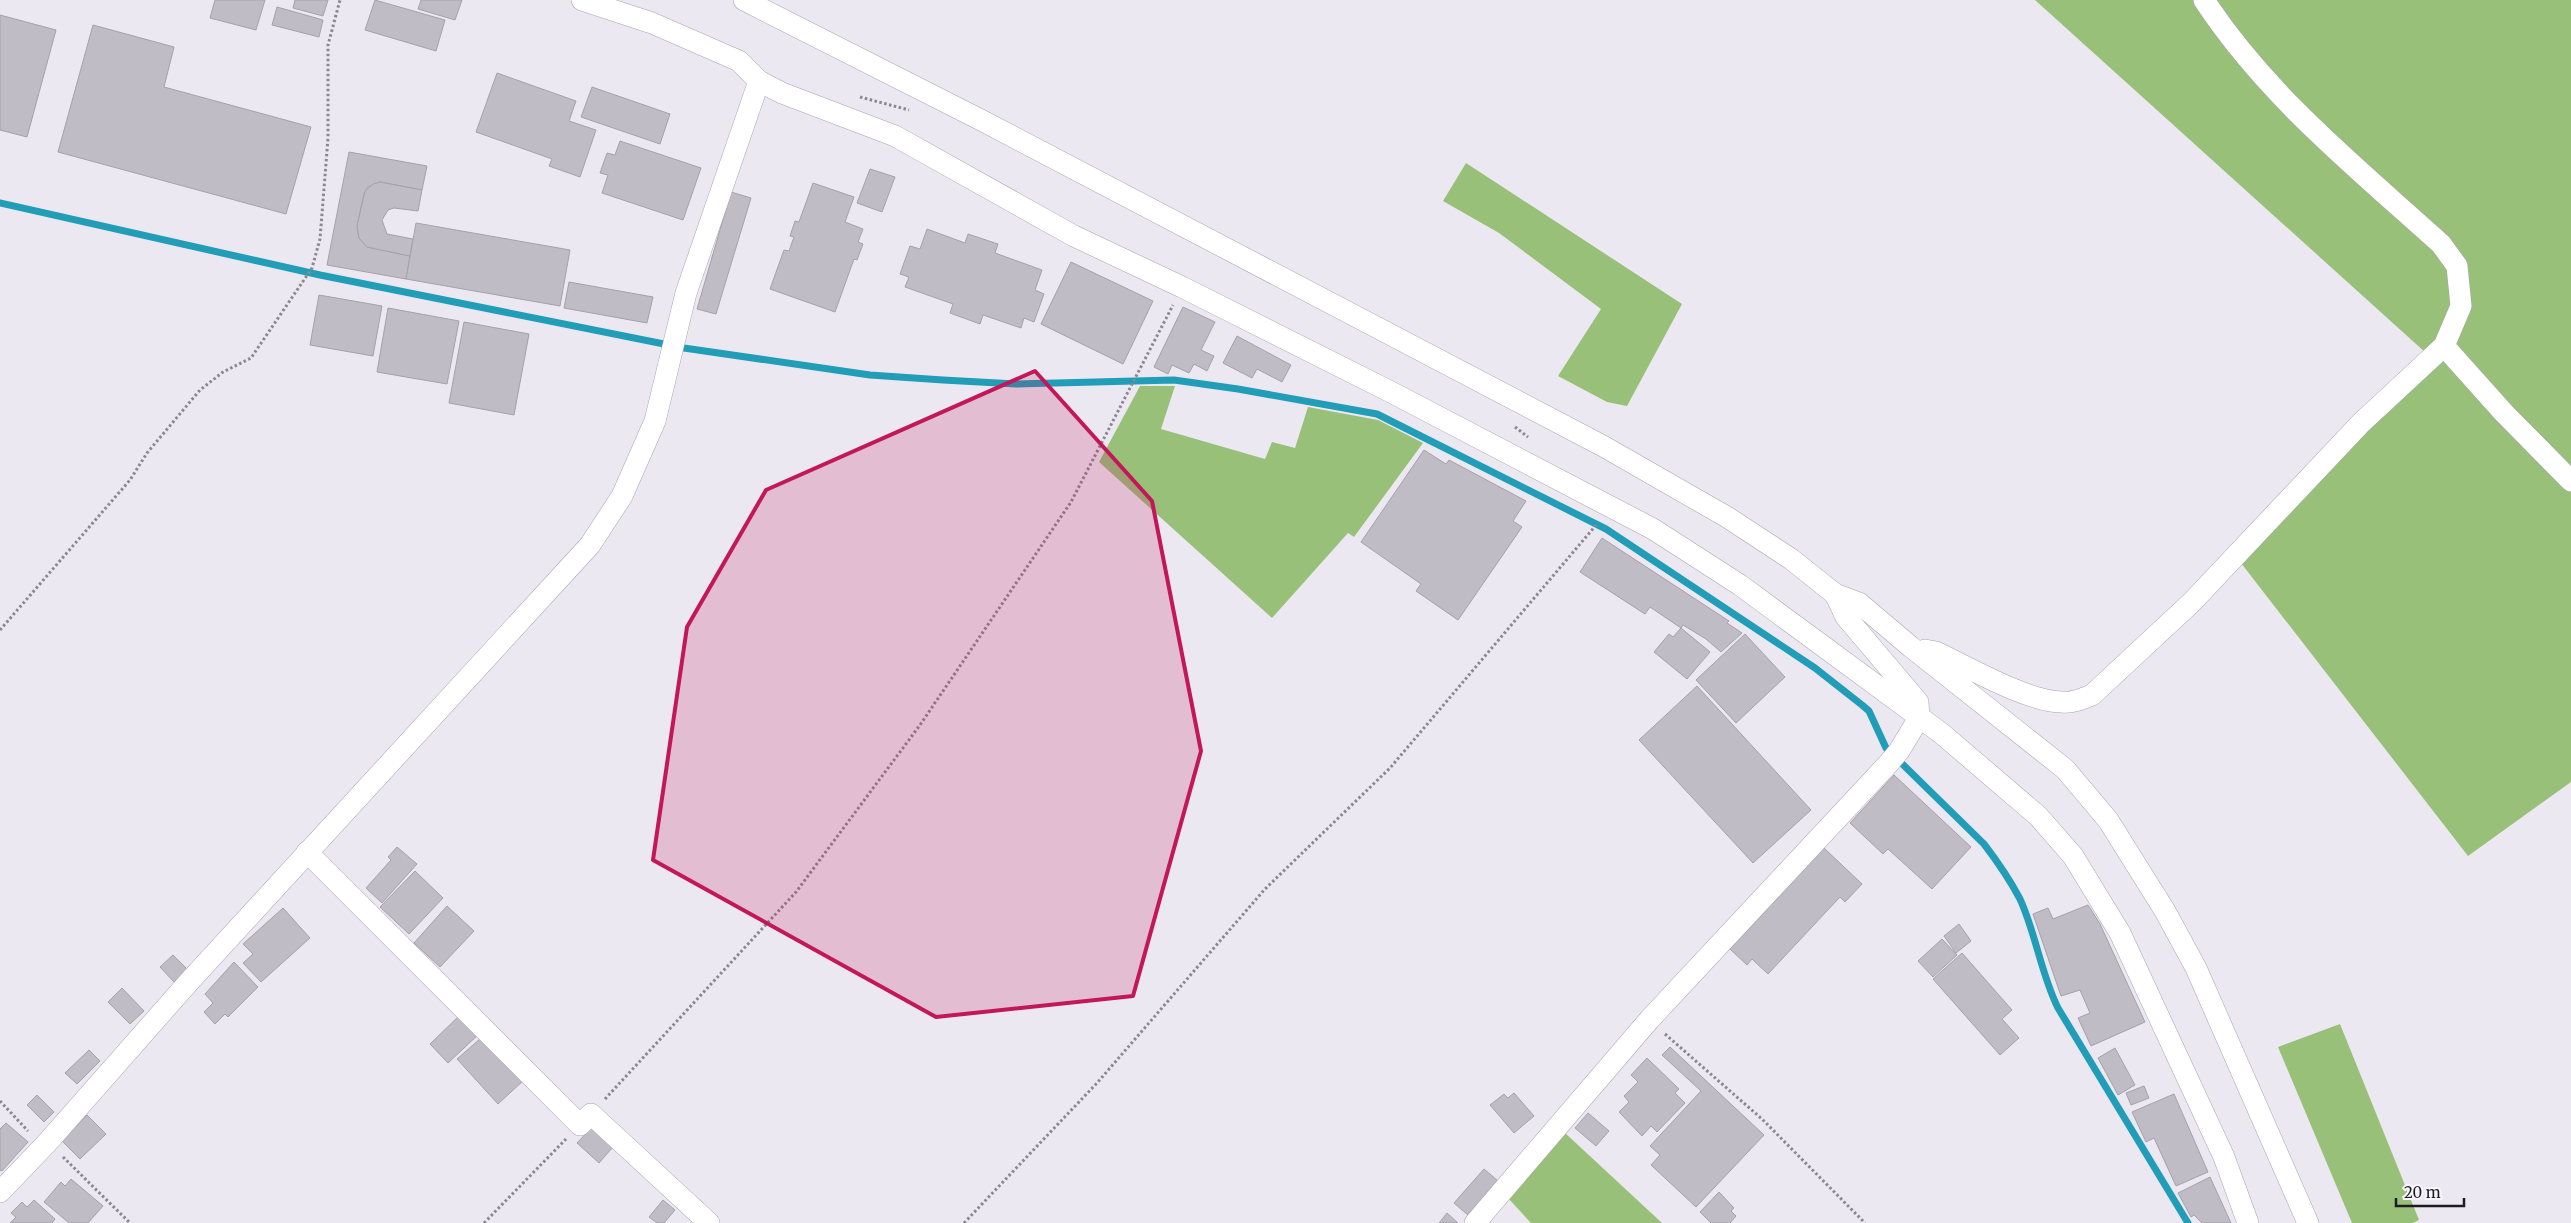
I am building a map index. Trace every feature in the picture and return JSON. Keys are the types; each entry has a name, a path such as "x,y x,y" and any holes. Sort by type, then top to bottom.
{"street":[{"path":"582,0 652,22 739,61 759,80 782,94 895,136 1074,236 1182,287 1653,529 1740,585 1941,733 2038,816 2073,856 2120,933 2224,1157 2248,1223"},
{"path":"744,0 983,121 1603,446 1727,517 1792,559 1835,594 1859,603 1911,647 2065,769 2108,820 2145,877 2196,968 2308,1223"},
{"path":"1911,647 1936,652 2006,686 2051,701 2072,702 2092,695 2192,602 2361,423 2444,346 2461,306 2457,266 2441,244 2305,122 2260,73 2204,0"},
{"path":"0,1192 46,1144 187,984 307,852 590,544 622,496 655,422 686,293 759,80"},
{"path":"2444,346 2504,413 2571,481"},
{"path":"1475,1223 1649,1020 1894,758 1919,718 1918,702 1846,617 1835,594"},
{"path":"307,852 585,1119 709,1223"}],"path":[{"path":"0,630 130,480 147,453 200,390 223,372 251,358 312,268 320,239 328,138 328,45 340,0"},
{"path":"854,95 910,110"},
{"path":"484,1223 585,1119 802,884 920,725 1071,502 1182,287"},
{"path":"1512,424 1534,442"},
{"path":"964,1223 1097,1083 1265,889 1390,768 1593,531"},
{"path":"1649,1020 1762,1119 1865,1223"},
{"path":"0,1101 39,1142 46,1144 74,1166 130,1223"}],"highlighted area":[{"path":"1035,371 1152,501 1201,751 1133,996 936,1017 653,860 687,627 766,490"}],"green space":[{"path":"2035,0 2571,0 2571,782 2468,856 2241,563 2426,353"},
{"path":"1466,163 1682,304 1627,406 1607,402 1558,376 1601,309 1499,233 1443,201"},
{"path":"1140,386 1175,386 1161,429 1265,459 1272,442 1295,448 1308,407 1378,420 1423,443 1354,537 1348,533 1272,618 1099,462"},
{"path":"2340,1024 2419,1220 2413,1223 2352,1223 2278,1047"},
{"path":"1564,1132 1662,1223 1531,1223 1508,1198"}],"building":[{"path":"215,0 265,0 256,30 210,18"},
{"path":"295,0 328,0 323,16 293,8"},
{"path":"375,0 445,20 436,51 365,30"},
{"path":"421,0 462,0 455,20 418,9"},
{"path":"277,7 323,20 319,37 272,25"},
{"path":"0,15 56,30 27,137 0,130"},
{"path":"93,25 174,47 164,87 311,127 286,214 58,152"},
{"path":"497,73 576,101 569,121 596,130 580,177 549,166 552,159 476,132"},
{"path":"592,87 670,114 660,144 581,117"},
{"path":"620,141 701,168 683,220 602,193 608,175 600,173 607,153 615,155"},
{"path":"349,152 427,166 422,190 380,182 368,187 364,194 357,226 359,238 367,247 410,256 406,279 327,265"},
{"path":"870,169 895,177 882,212 857,203"},
{"path":"380,182 422,190 418,211 394,208 388,210 382,220 387,234 413,239 410,256 367,247 359,238 357,226 365,191 373,184"},
{"path":"813,183 854,197 845,222 863,229 858,242 863,244 857,260 854,259 835,312 770,289 784,250 789,251 794,237 790,236 795,221 799,222"},
{"path":"731,192 751,198 716,314 697,309"},
{"path":"416,223 570,250 560,306 406,279"},
{"path":"927,229 965,243 968,234 998,244 995,253 1042,270 1035,290 1044,294 1034,322 1024,318 1021,328 983,315 980,324 950,313 953,304 905,287 909,277 900,274 910,246 920,249"},
{"path":"1071,262 1153,301 1123,364 1041,324"},
{"path":"569,282 653,297 647,323 564,308"},
{"path":"319,295 382,306 373,356 310,345"},
{"path":"1183,307 1215,322 1201,350 1214,356 1207,371 1194,364 1189,373 1172,365 1168,374 1154,367"},
{"path":"388,308 459,321 447,384 377,372"},
{"path":"464,322 529,334 514,415 449,403"},
{"path":"1237,336 1291,365 1282,382 1257,369 1252,378 1223,363"},
{"path":"1424,450 1446,464 1449,460 1526,501 1513,521 1522,527 1458,620 1416,591 1421,584 1361,542"},
{"path":"1602,538 1729,621 1727,623 1742,633 1721,652 1706,639 1683,625 1681,628 1650,607 1645,614 1580,572"},
{"path":"1681,628 1710,652 1687,679 1654,652 1669,634 1673,637"},
{"path":"1745,634 1785,677 1736,723 1696,680"},
{"path":"1697,686 1811,810 1753,863 1639,740"},
{"path":"1894,775 1971,847 1932,889 1888,849 1883,854 1850,823"},
{"path":"397,847 417,864 382,903 366,888 391,860 388,857"},
{"path":"1824,848 1862,884 1845,902 1840,897 1768,974 1752,959 1747,965 1730,949"},
{"path":"415,871 443,898 409,934 380,907"},
{"path":"2088,905 2100,924 2145,1022 2091,1046 2078,1018 2090,1013 2080,990 2061,996 2033,914 2048,908 2053,919"},
{"path":"447,906 474,931 440,967 414,943"},
{"path":"283,908 310,938 261,982 243,963 253,954 243,944"},
{"path":"1959,924 1971,941 1956,953 1944,936"},
{"path":"1942,939 1957,955 1933,977 1918,961"},
{"path":"1962,953 2012,1010 2002,1019 2019,1038 2000,1055 1933,979"},
{"path":"173,955 187,969 174,982 160,967"},
{"path":"234,962 258,987 228,1017 225,1014 215,1024 204,1012 213,1003 205,994"},
{"path":"122,988 144,1011 130,1024 108,1002"},
{"path":"460,1015 479,1034 448,1063 430,1044"},
{"path":"481,1038 524,1080 498,1104 457,1059"},
{"path":"1670,1047 1764,1135 1696,1207 1651,1165 1660,1155 1650,1146 1701,1091 1662,1055"},
{"path":"2115,1048 2135,1085 2118,1095 2098,1058"},
{"path":"89,1050 100,1061 77,1084 65,1073"},
{"path":"1647,1058 1679,1089 1675,1093 1685,1103 1657,1132 1651,1126 1642,1136 1619,1112 1629,1102 1624,1096 1638,1082 1631,1075"},
{"path":"2144,1086 2149,1098 2131,1105 2126,1093"},
{"path":"1514,1093 1534,1116 1514,1133 1490,1105 1504,1094 1508,1098"},
{"path":"2174,1094 2208,1172 2176,1186 2154,1138 2146,1142 2132,1112"},
{"path":"37,1095 54,1112 44,1122 27,1105"},
{"path":"1588,1113 1609,1131 1596,1146 1575,1128"},
{"path":"87,1115 106,1134 80,1159 62,1141"},
{"path":"6,1123 28,1142 2,1171 0,1170 0,1129"},
{"path":"591,1128 613,1147 599,1163 577,1143"},
{"path":"1484,1169 1498,1181 1468,1215 1454,1203"},
{"path":"2210,1177 2231,1223 2202,1223 2194,1215 2191,1217 2178,1193"},
{"path":"71,1179 103,1206 88,1223 69,1223 44,1202 61,1182 65,1186"},
{"path":"1719,1192 1734,1208 1731,1211 1736,1216 1730,1223 1711,1223 1700,1212"},
{"path":"34,1200 55,1219 52,1223 10,1223 16,1217 11,1213 22,1202 27,1207"},
{"path":"663,1200 675,1210 664,1223 657,1223 649,1217"},
{"path":"1447,1213 1458,1223 1439,1223"}],"waterway":[{"path":"0,203 320,275 684,348 870,375 943,380 1016,384 1174,380 1238,389 1377,414 1606,529 1815,668 1869,711 1886,748 1984,844 2008,878 2026,912 2047,982 2058,1008 2188,1223"}]}
